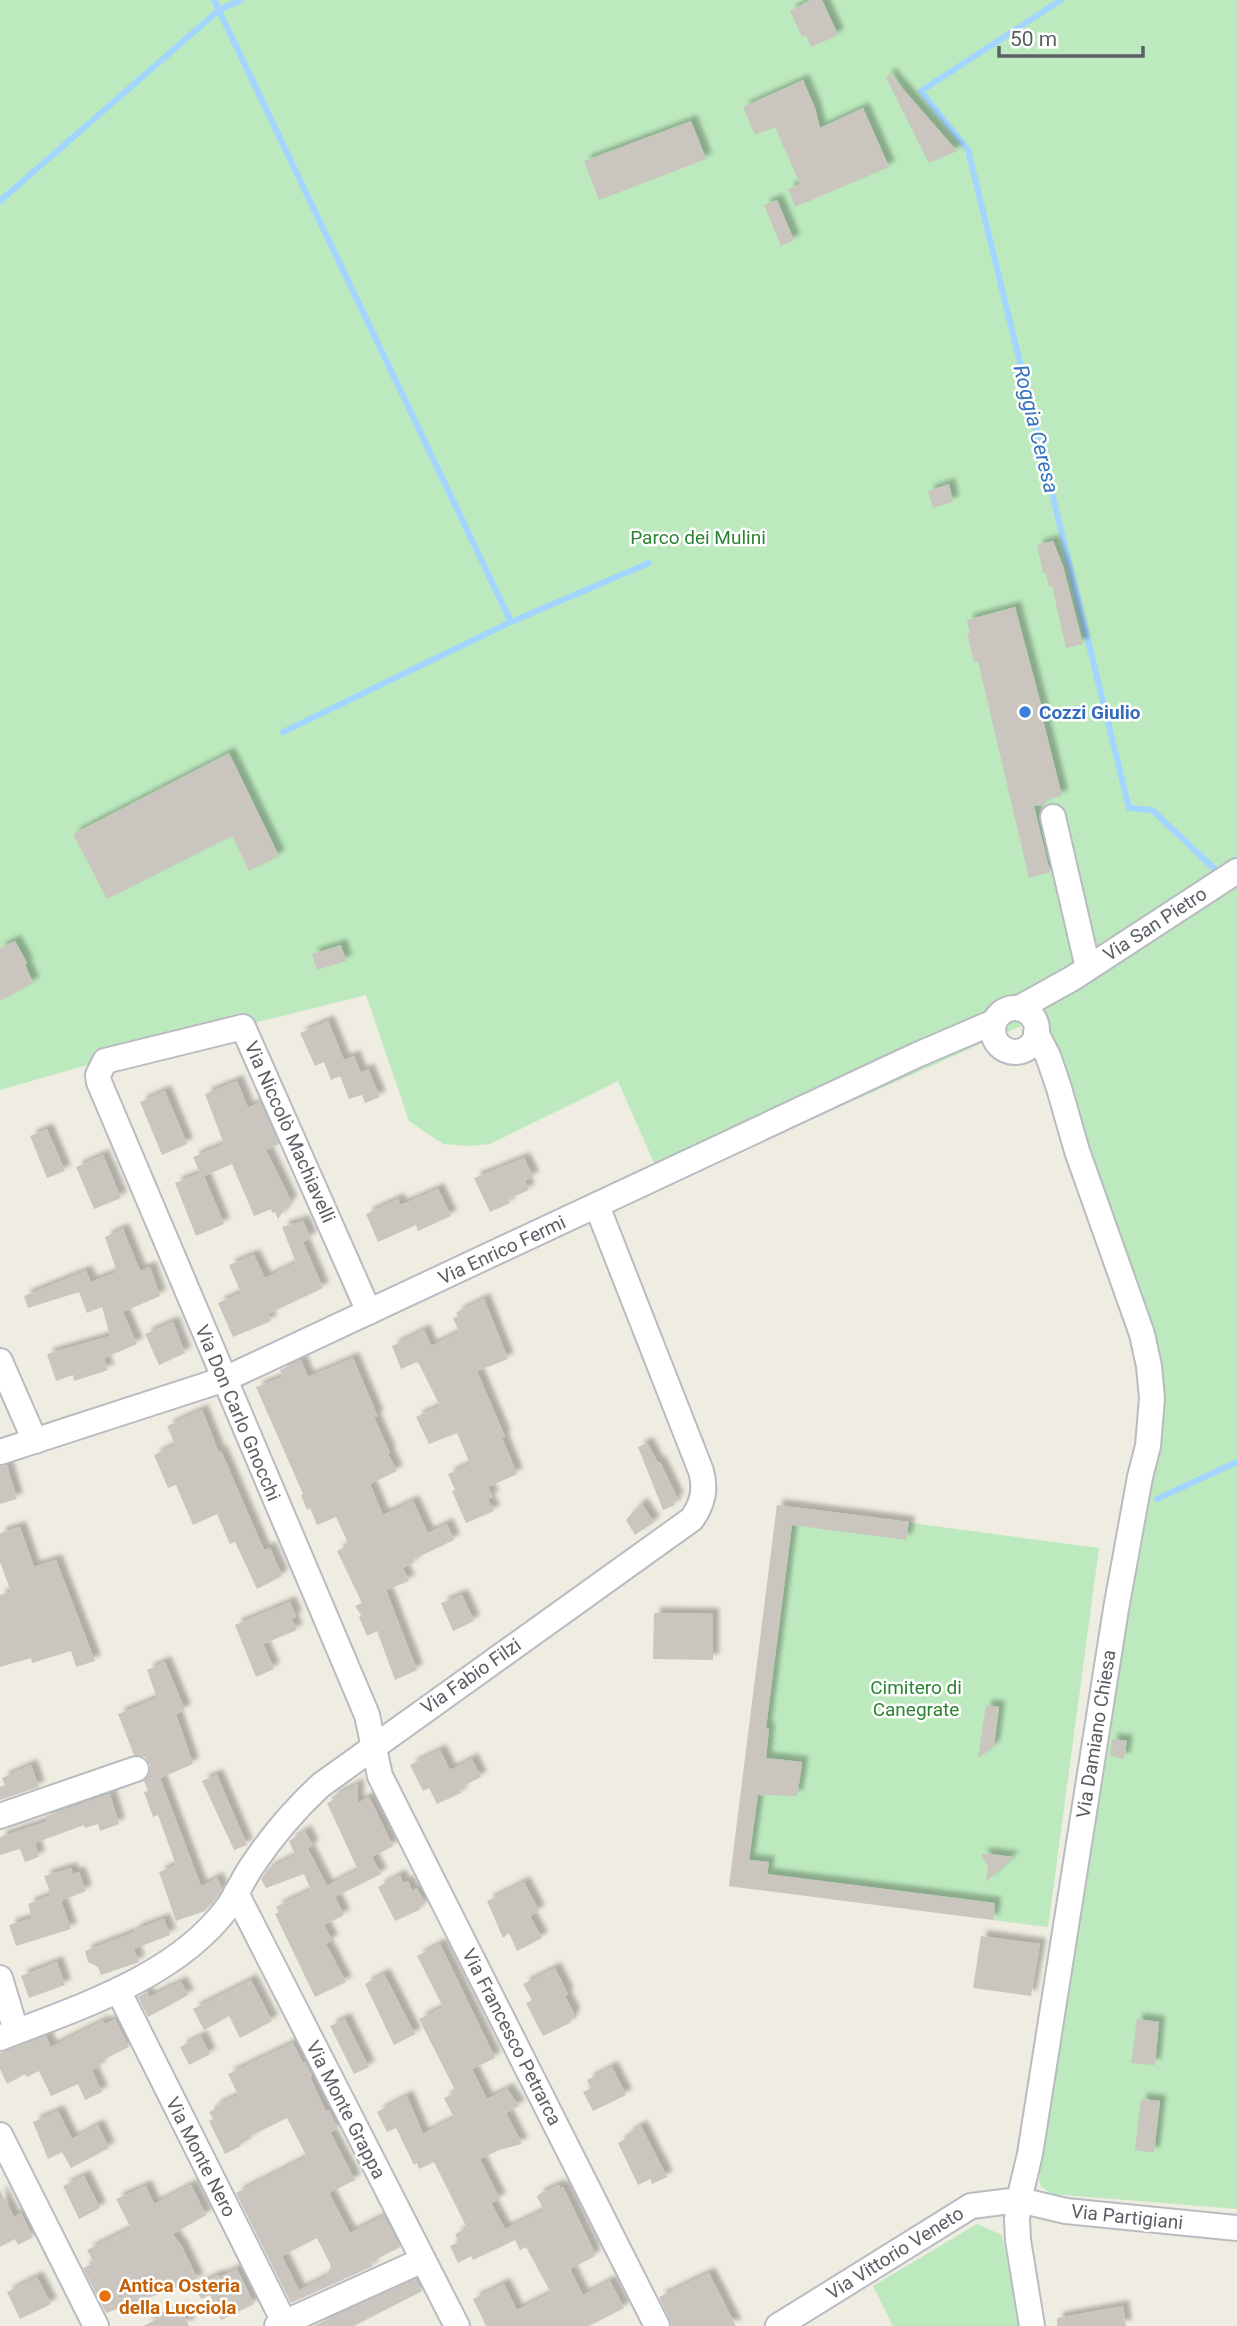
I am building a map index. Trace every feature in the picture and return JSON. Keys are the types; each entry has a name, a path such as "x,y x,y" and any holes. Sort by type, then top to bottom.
{"street":[{"path":"1053,817 1080,973"},
{"name":"Via San Pietro","path":"1030,1021 1044,1012 1080,973 1237,871"},
{"path":"917,1055 949,1048 1008,1050 1029,1046 1030,1021 1001,1012 994,1022 994,1036 1008,1050"},
{"name":"Via Damiano Chiesa","path":"1030,1021 1048,1056 1077,1151 1142,1334 1149,1366 1151,1414 1148,1446 1116,1609 1030,2154 1018,2200 1018,2240 1032,2326"},
{"name":"Via Enrico Fermi","path":"0,1452 224,1379 917,1055 994,1022"},
{"name":"Via Niccolò Machiavelli","path":"99,1082 100,1068 111,1058 243,1027 369,1312"},
{"name":"Via Damiano Chiesa","path":"1008,1050 1039,1070 1047,1081 1077,1151"},
{"name":"Via Don Carlo Gnocchi","path":"99,1082 367,1715 373,1746"},
{"name":"Via Fabio Filzi","path":"8,2035 119,1992 194,1942 228,1907 272,1838 321,1785 692,1519 702,1501 704,1491 701,1471 597,1206"},
{"path":"0,1361 35,1441"},
{"name":"Via Francesco Petrarca","path":"373,1746 380,1776 657,2326"},
{"path":"0,1816 136,1769"},
{"name":"Via Monte Grappa","path":"236,1893 457,2326"},
{"path":"0,1978 8,2035"},
{"name":"Via Monte Nero","path":"119,1992 282,2325"},
{"path":"0,2135 96,2326"},
{"name":"Via Partigiani","path":"1018,2200 1066,2211 1237,2228"},
{"name":"Via Vittorio Veneto","path":"778,2326 810,2317 971,2206 1018,2200"},
{"path":"282,2325 423,2260"}],"green space":[{"name":"Parco dei Mulini","path":"0,0 1237,0 1237,2209 1052,2194 1041,2187 1039,2180 1109,1741 1143,1496 1161,1427 1041,1017 682,1177 655,1165 618,1081 490,1144 443,1144 409,1121 366,995 91,1064 0,1090"},
{"name":"Cimitero di Canegrate","path":"777,1505 1099,1548 1048,1927 729,1886"},
{"path":"977,2224 1002,2235 1020,2326 893,2326 873,2286"}],"building":[{"path":"810,0 822,0 838,35 811,47 806,36 802,37 790,11"},
{"path":"890,74 957,151 929,163 886,77"},
{"path":"803,80 820,128 863,108 889,167 795,207 788,189 800,184 775,127 755,135 743,107"},
{"path":"691,121 706,159 599,200 584,161"},
{"path":"777,200 794,240 781,246 764,205"},
{"path":"949,484 953,502 933,508 928,491"},
{"path":"1053,541 1063,566 1083,644 1066,648 1052,586 1049,587 1046,573 1043,573 1037,545"},
{"path":"1015,607 1062,796 1045,800 1046,804 1034,806 1050,872 1029,878 978,661 974,662 967,634 970,633 967,620"},
{"path":"229,753 279,856 249,871 232,836 107,899 73,834"},
{"path":"15,941 27,963 25,964 33,983 0,1001 0,948"},
{"path":"341,945 346,961 317,970 312,954"},
{"path":"328,1021 344,1060 354,1056 361,1073 368,1069 380,1097 365,1103 362,1095 349,1099 340,1076 331,1080 324,1062 315,1066 300,1033"},
{"path":"237,1081 248,1108 260,1102 279,1144 266,1150 291,1201 278,1219 271,1209 254,1216 232,1164 204,1176 224,1224 196,1236 175,1183 200,1173 193,1157 224,1144 205,1094"},
{"path":"165,1091 187,1144 162,1155 140,1102"},
{"path":"47,1129 65,1171 47,1178 30,1136"},
{"path":"103,1155 121,1198 94,1209 76,1167"},
{"path":"524,1158 533,1177 525,1181 529,1190 508,1199 510,1203 490,1212 474,1178"},
{"path":"438,1189 451,1216 418,1231 416,1225 378,1242 366,1214 398,1199 401,1205"},
{"path":"303,1221 311,1238 303,1242 323,1288 268,1314 271,1321 233,1337 218,1303 241,1293 229,1265 254,1255 265,1278 296,1263 282,1227"},
{"path":"123,1229 140,1271 150,1267 160,1296 123,1312 137,1344 104,1358 108,1370 74,1381 73,1375 56,1381 47,1354 110,1336 102,1307 87,1313 79,1292 28,1308 24,1296 86,1271 91,1282 117,1272 105,1237"},
{"path":"484,1299 508,1359 477,1371 505,1437 502,1438 517,1474 488,1487 493,1497 488,1499 494,1511 466,1523 452,1491 455,1490 448,1474 470,1464 457,1433 429,1444 416,1417 440,1406 419,1364 417,1362 401,1369 392,1346 424,1330 431,1346 459,1332 453,1318 458,1316 456,1313"},
{"path":"173,1322 185,1353 159,1365 145,1334"},
{"path":"353,1358 378,1417 374,1417 390,1453 388,1454 397,1471 370,1484 383,1515 413,1501 428,1533 447,1524 454,1540 414,1559 415,1562 403,1568 409,1581 386,1590 417,1670 395,1680 377,1631 367,1636 359,1617 361,1615 355,1606 362,1603 337,1551 349,1545 336,1517 317,1525 310,1508 307,1510 301,1495 303,1494 256,1387 283,1377 280,1370 301,1360 308,1377"},
{"path":"202,1410 264,1550 270,1548 282,1576 257,1589 235,1542 230,1544 217,1514 193,1525 176,1485 168,1488 154,1455 175,1445 167,1426"},
{"path":"647,1443 658,1463 660,1462 678,1499 674,1501 675,1505 663,1510 638,1447"},
{"path":"0,1466 7,1466 17,1499 0,1504"},
{"path":"641,1503 654,1522 635,1535 626,1520"},
{"path":"777,1505 909,1522 906,1540 792,1525 766,1728 769,1729 766,1758 802,1762 800,1778 797,1796 758,1795 749,1860 769,1862 767,1874 995,1903 993,1920 729,1886"},
{"path":"20,1527 34,1567 56,1560 95,1661 76,1667 71,1651 32,1663 31,1658 0,1667 0,1595 11,1592 0,1562 0,1533"},
{"path":"462,1595 474,1621 453,1631 441,1603"},
{"path":"290,1602 296,1617 292,1619 297,1630 263,1644 274,1669 256,1677 235,1625"},
{"path":"654,1613 713,1614 713,1660 653,1659"},
{"path":"165,1662 185,1710 176,1714 193,1764 160,1778 201,1886 217,1878 222,1889 205,1911 176,1921 159,1872 176,1865 158,1815 153,1817 144,1792 148,1791 144,1781 150,1772 150,1765 145,1757 134,1755 118,1714 157,1698 147,1670"},
{"path":"986,1705 999,1707 994,1746 978,1758"},
{"path":"1112,1739 1127,1741 1124,1759 1110,1756"},
{"path":"440,1750 450,1770 472,1759 481,1777 459,1788 461,1793 437,1804 429,1788 423,1791 410,1765"},
{"path":"31,1765 39,1787 0,1800 0,1787 5,1785 2,1778"},
{"path":"217,1775 247,1845 234,1850 202,1781"},
{"path":"358,1784 358,1803 369,1797 393,1846 372,1857 381,1874 335,1897 344,1915 324,1925 332,1940 326,1944 346,1982 315,1997 275,1914 279,1912 276,1907 311,1890 304,1874 266,1888 261,1879 268,1869 308,1849 327,1886 358,1870 327,1803 333,1800 332,1797"},
{"path":"110,1794 119,1824 100,1831 98,1824 85,1828 84,1825 35,1843 39,1857 25,1862 20,1849 0,1855 0,1837 48,1821 46,1816"},
{"path":"305,1831 313,1846 295,1855 289,1841"},
{"path":"981,1854 1013,1857 986,1882 988,1866"},
{"path":"71,1868 73,1874 79,1872 86,1891 61,1901 71,1929 16,1946 9,1925 32,1918 28,1904 51,1895 44,1876"},
{"path":"400,1875 403,1883 408,1881 412,1891 417,1888 425,1903 419,1906 421,1909 395,1921 378,1887"},
{"path":"524,1882 539,1911 530,1916 542,1938 517,1951 509,1933 503,1938 487,1901"},
{"path":"164,1919 170,1935 134,1949 139,1962 101,1975 98,1967 88,1962 85,1951"},
{"path":"981,1936 1040,1944 1031,1996 973,1988"},
{"path":"440,1944 495,2058 472,2069 487,2099 507,2089 519,2106 506,2113 522,2144 480,2159 500,2199 491,2203 505,2229 544,2210 537,2197 539,2194 559,2185 560,2188 563,2187 595,2256 570,2269 583,2295 610,2281 624,2308 589,2326 486,2326 473,2299 504,2284 517,2310 551,2293 526,2247 520,2250 515,2240 473,2260 471,2256 458,2263 450,2246 459,2242 455,2234 467,2228 434,2162 419,2169 417,2163 414,2165 396,2128 387,2132 377,2112 407,2096 423,2134 454,2118 444,2098 456,2092 419,2019 443,2007 417,1956"},
{"path":"57,1962 65,1985 29,1998 21,1976"},
{"path":"555,1968 574,2013 570,2023 543,2036 526,2003 532,2000 523,1984"},
{"path":"384,1974 415,2034 394,2045 365,1984"},
{"path":"251,1980 272,2021 240,2038 229,2016 204,2030 193,2009"},
{"path":"181,1982 188,1995 148,2017 138,1997 147,1992 149,1997"},
{"path":"115,2019 129,2047 98,2062 101,2066 92,2070 102,2092 85,2100 78,2084 51,2096 39,2071 27,2077 25,2074 7,2084 0,2069 0,2053 46,2036 51,2047 103,2021 105,2024"},
{"path":"345,2019 369,2067 354,2074 330,2026"},
{"path":"1137,2019 1159,2022 1155,2065 1131,2063"},
{"path":"201,2036 210,2054 189,2065 180,2047"},
{"path":"293,2043 312,2076 310,2077 326,2112 329,2110 338,2129 330,2132 355,2180 329,2193 350,2233 384,2216 400,2247 371,2262 373,2266 291,2303 236,2193 307,2157 287,2118 250,2136 252,2138 240,2144 241,2146 225,2154 209,2121 213,2119 209,2112 238,2095 228,2074","holes":["317,2238 331,2266 326,2277 299,2290 282,2256"]},
{"path":"612,2067 626,2095 593,2111 583,2092 591,2088 587,2080"},
{"path":"1141,2099 1160,2101 1154,2153 1135,2150"},
{"path":"58,2111 72,2139 98,2125 109,2148 71,2168 62,2152 48,2159 33,2122"},
{"path":"641,2126 667,2177 652,2184 650,2179 638,2185 618,2143"},
{"path":"84,2176 100,2208 79,2219 63,2186"},
{"path":"191,2185 206,2215 173,2234 198,2280 106,2313 83,2268 94,2263 87,2250 131,2228 116,2199 146,2186 154,2204"},
{"path":"0,2190 14,2217 21,2213 33,2237 18,2245 15,2239 0,2247"},
{"path":"237,2269 254,2304 221,2320 210,2295 201,2299 195,2286"},
{"path":"709,2273 736,2326 672,2326 659,2297"},
{"path":"37,2277 51,2304 20,2319 7,2292"},
{"path":"416,2279 422,2291 354,2326 313,2326"},
{"path":"1123,2306 1126,2326 1057,2326 1057,2318"},
{"path":"180,2308 189,2326 143,2326"}],"waterway":[{"path":"214,0 511,622"},
{"path":"0,201 219,10 241,0"},
{"name":"Roggia Ceresa","path":"1061,0 921,91 968,150 1129,808 1152,810 1220,874"},
{"path":"283,732 511,622 649,563"},
{"name":"Roggia Ceresa","path":"1157,1499 1237,1462"}],"place":[{"name":"Cozzi Giulio","path":"1025,712"},
{"name":"Antica Osteria della Lucciola","path":"105,2296"}]}
